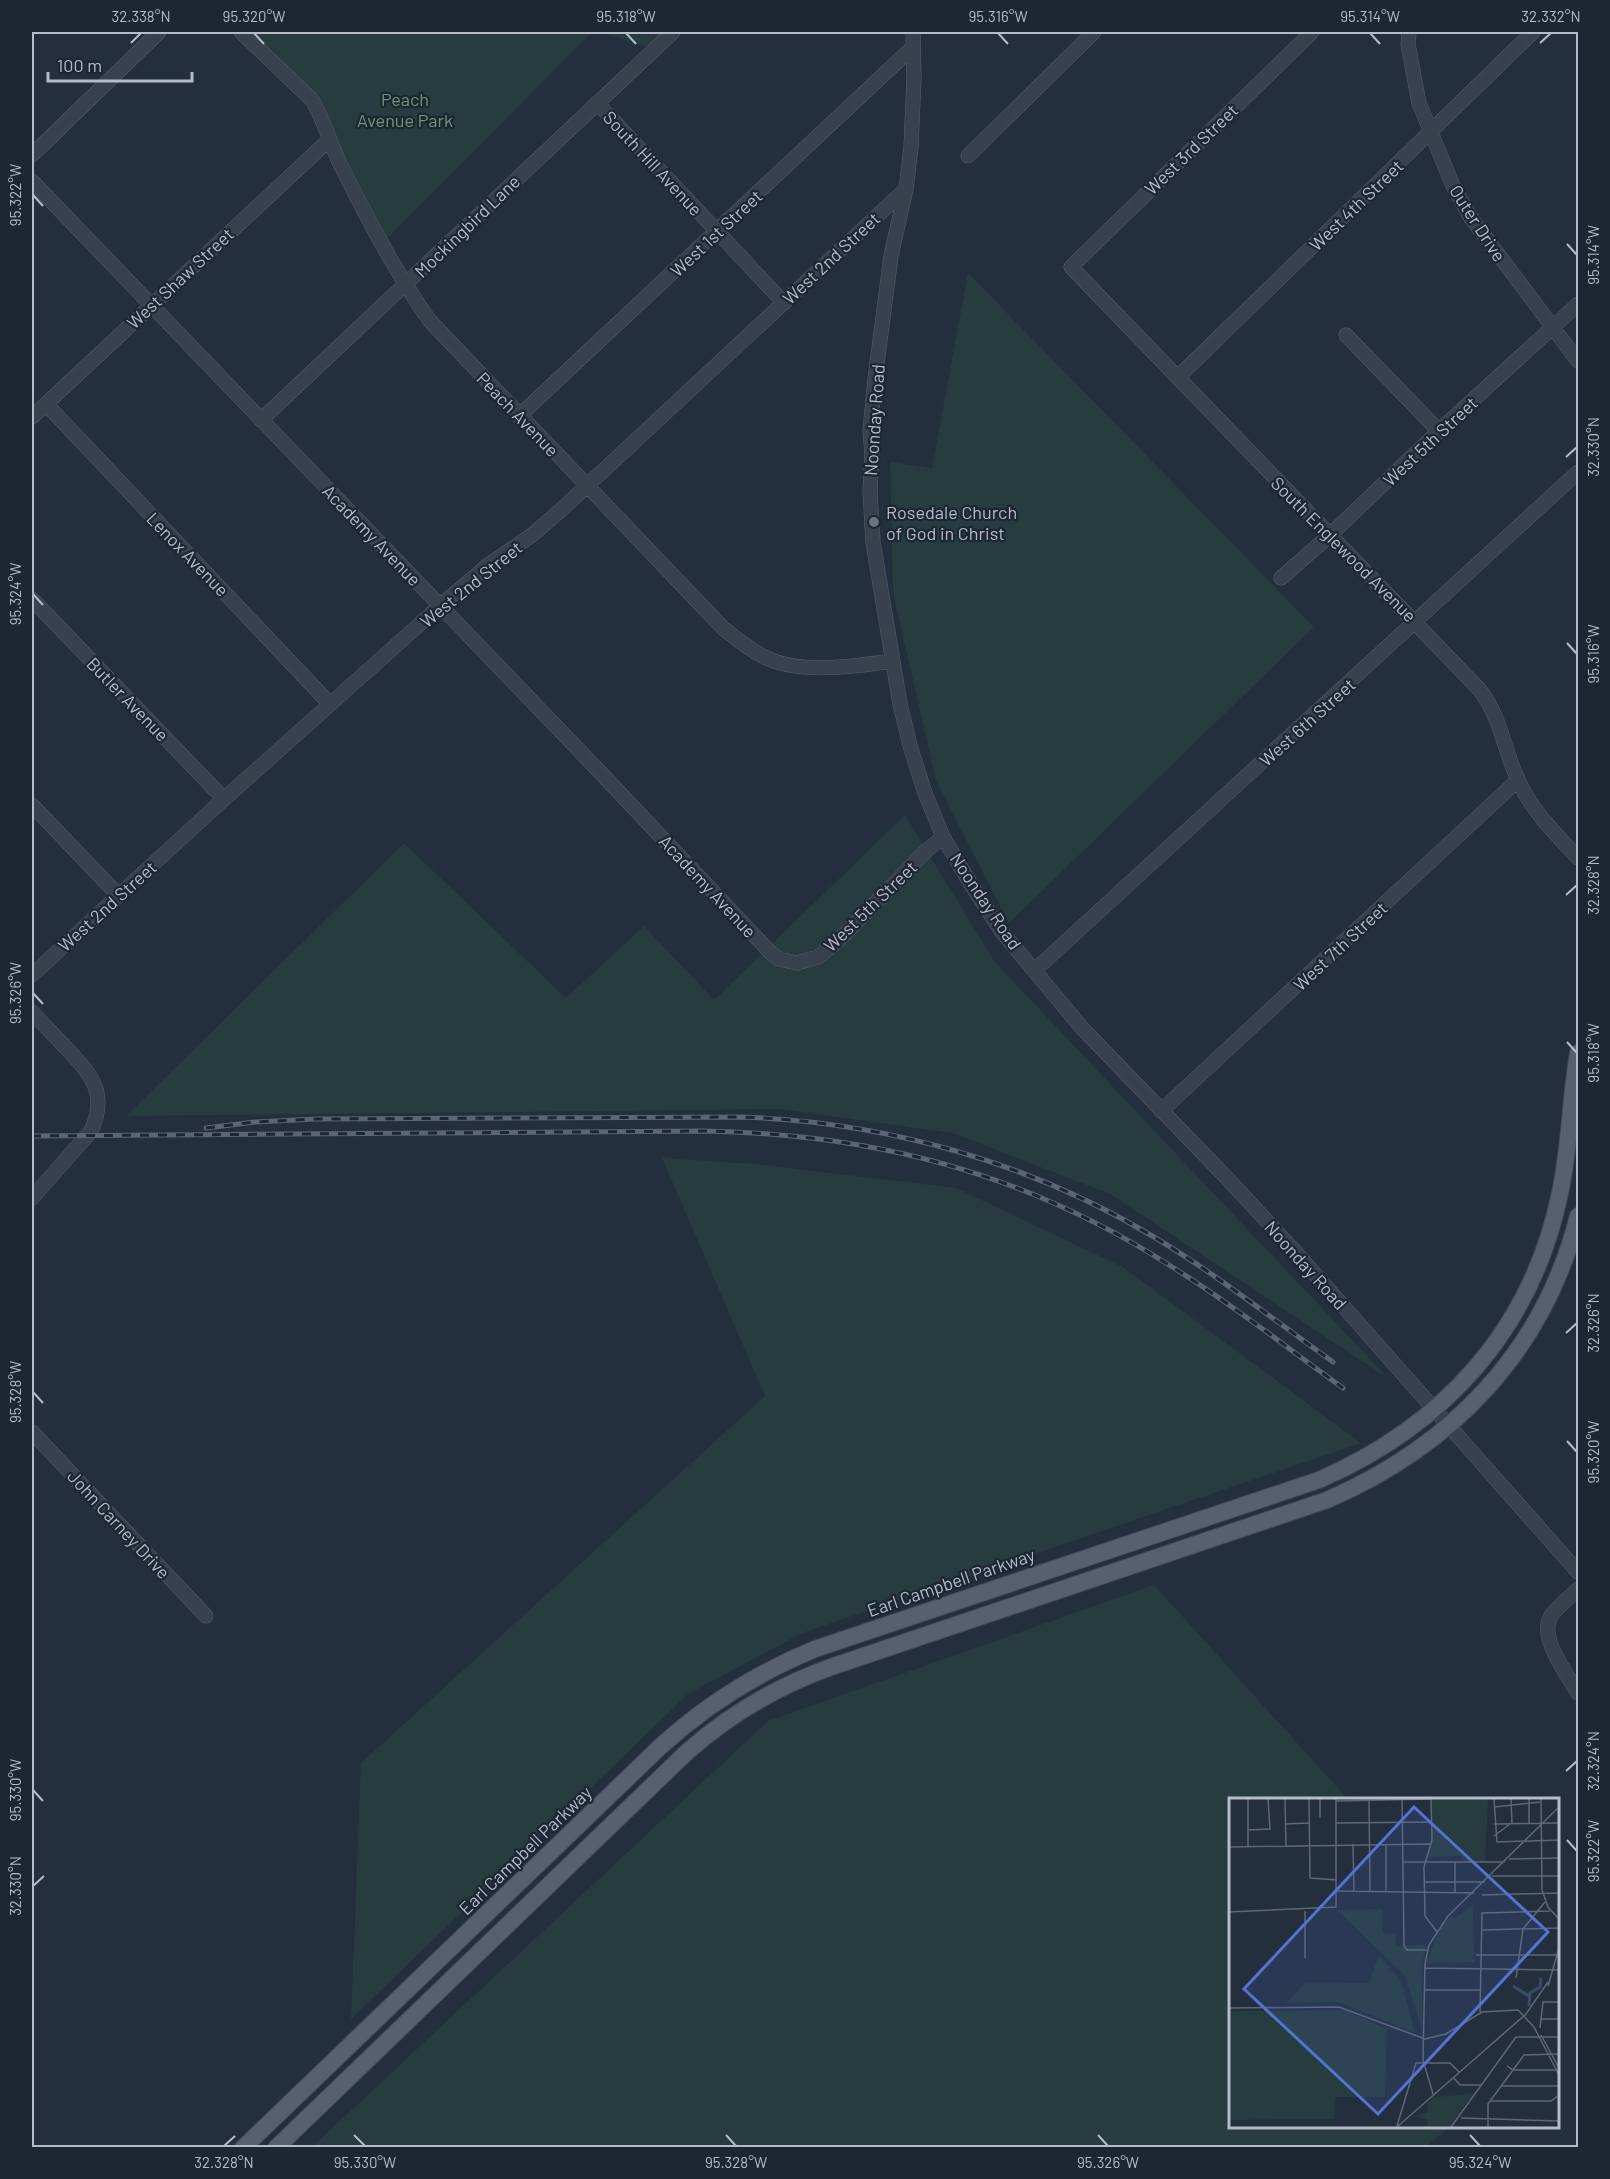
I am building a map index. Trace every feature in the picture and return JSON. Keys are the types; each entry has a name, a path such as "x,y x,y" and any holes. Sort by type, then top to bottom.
{"main road":[{"name":"Earl Campbell Parkway","path":"243,2148 687,1723 744,1683 815,1649 1319,1479 1369,1455 1412,1428 1462,1383 1491,1348 1524,1297 1540,1264 1572,1163 1578,1053"},
{"path":"276,2148 700,1740 766,1695 816,1672 1327,1500 1394,1467 1450,1426 1503,1370 1529,1331 1557,1278 1578,1216"},
{"path":"687,1723 700,1740"}],"street":[{"path":"32,155 159,32"},
{"name":"Peach Avenue","path":"241,32 312,100 340,162 405,285 430,321 723,628 769,660 809,667 838,668 892,661"},
{"name":"Mockingbird Lane","path":"261,420 673,32"},
{"name":"Noonday Road","path":"912,32 914,77 911,147 906,189 891,256 870,430 872,456 870,491 873,542 900,704 925,793 943,837 1002,932 1082,1028 1231,1183 1578,1572"},
{"path":"968,156 1094,32"},
{"name":"West 3rd Street","path":"1071,267 1312,32"},
{"name":"Outer Drive","path":"1409,32 1408,44 1419,103 1452,186 1471,218 1578,361"},
{"name":"West 4th Street","path":"1178,377 1533,32"},
{"name":"West 1st Street","path":"519,416 912,48"},
{"name":"South Hill Avenue","path":"597,103 784,303"},
{"name":"West Shaw Street","path":"32,417 330,139"},
{"name":"Academy Avenue","path":"32,182 441,606 771,953 789,962"},
{"name":"West 2nd Street","path":"32,975 224,799 441,606 487,566 532,535 587,486 906,189"},
{"name":"South Englewood Avenue","path":"1071,267 1329,536 1417,622 1479,689 1491,705 1500,724 1518,780 1536,811 1578,858"},
{"name":"West 5th Street","path":"1281,578 1578,304"},
{"path":"1346,335 1439,431"},
{"name":"Lenox Avenue","path":"46,404 330,704"},
{"name":"West 6th Street","path":"1035,970 1578,472"},
{"name":"Butler Avenue","path":"32,599 224,799"},
{"name":"West 7th Street","path":"1161,1112 1518,780"},
{"path":"32,805 119,897"},
{"name":"West 5th Street","path":"789,962 796,963 818,957 839,940 927,850 943,837"},
{"path":"32,1012 90,1073 98,1095 97,1118 88,1136 32,1198"},
{"name":"John Carney Drive","path":"32,1432 206,1616"},
{"path":"1578,1589 1553,1613 1547,1629 1550,1644 1578,1693"}],"green space":[{"name":"Peach Avenue Park","path":"240,32 592,32 383,243 320,114"},
{"path":"601,32 673,32 654,49"},
{"path":"968,273 1314,627 1009,923 936,781 893,592 890,462 932,468"},
{"path":"905,815 994,961 1389,1379 1110,1194 953,1133 781,1109 126,1116 404,843 566,998 644,926 714,1000"},
{"path":"662,1158 756,1164 956,1188 1123,1267 1361,1443 802,1633 688,1694 351,2019 361,1763 765,1396"},
{"path":"1154,1585 1347,1798 1229,1798 1229,2128 1448,2128 1426,2147 312,2147 768,1721"}],"railway":[{"path":"206,1128 255,1122 316,1119 742,1117 850,1127 903,1137 1007,1167 1057,1187 1106,1211 1200,1266 1333,1362"},
{"path":"32,1136 704,1131 828,1140 888,1150 1003,1183 1060,1206 1115,1233 1213,1294 1343,1388"}],"place":[{"name":"Rosedale Church of God in Christ","path":"874,522"}]}
